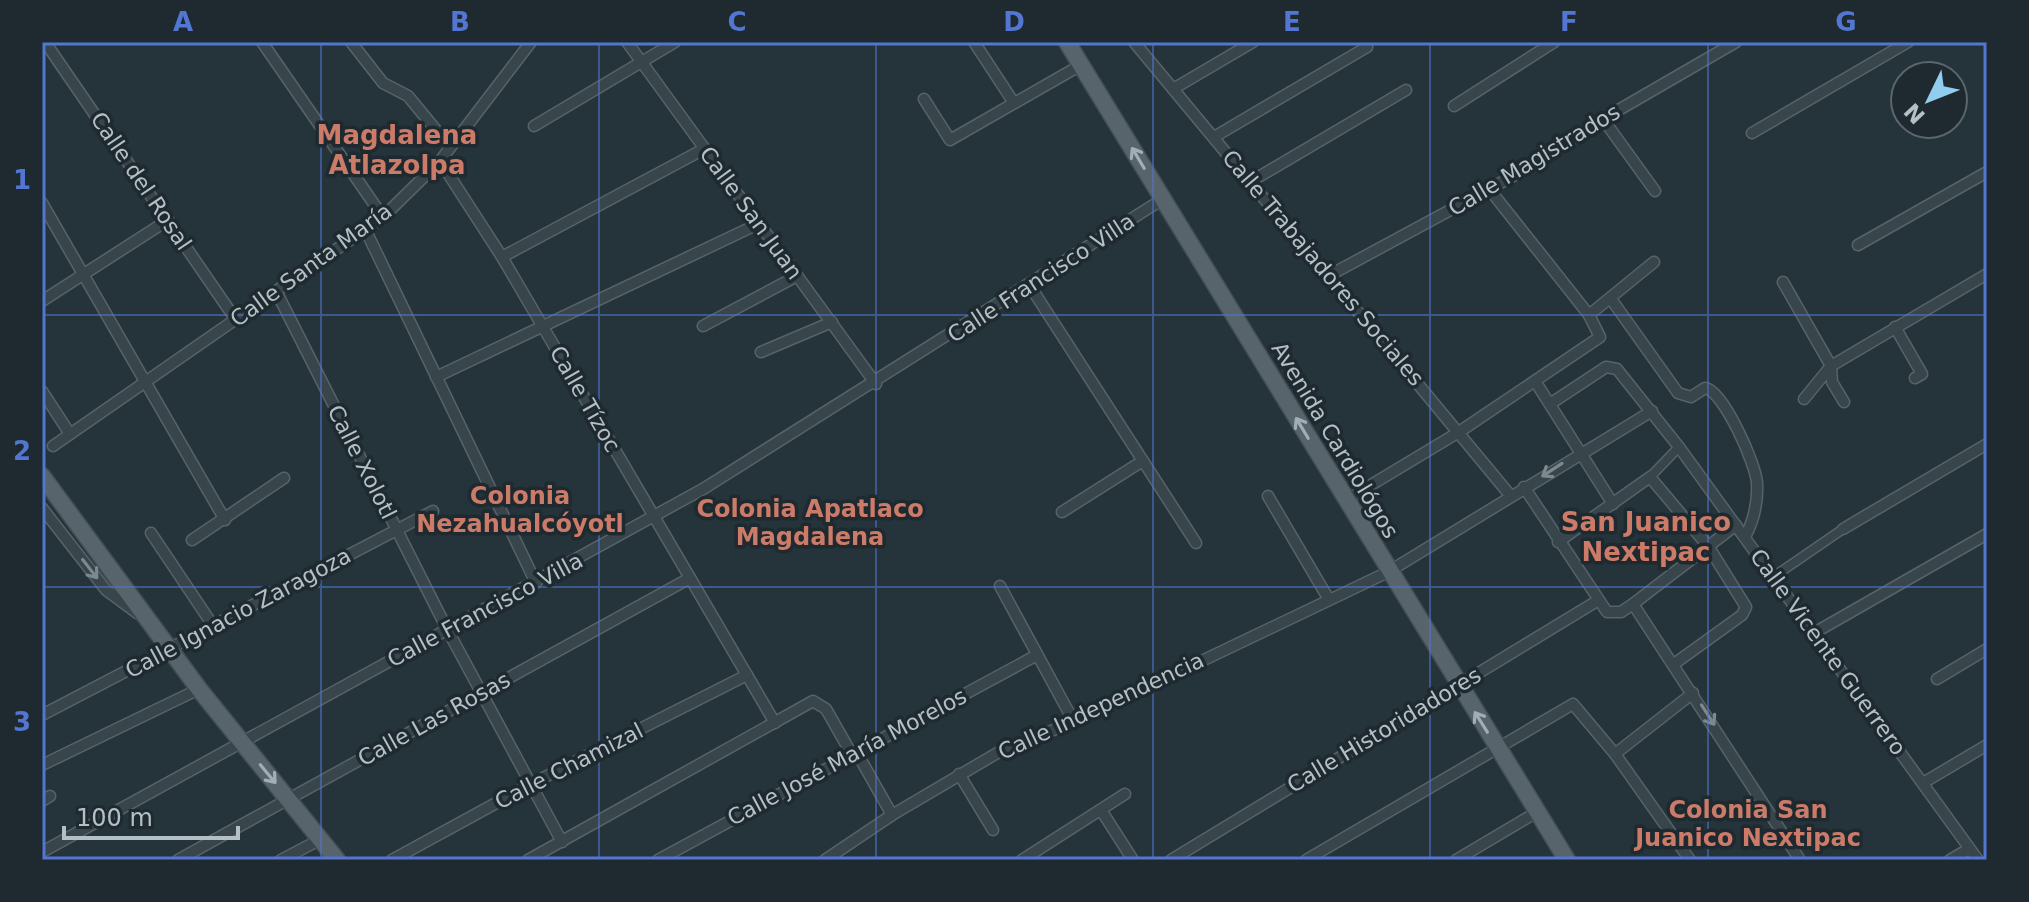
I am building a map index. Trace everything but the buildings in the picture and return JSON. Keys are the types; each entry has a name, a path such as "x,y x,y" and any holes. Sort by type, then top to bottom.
{"main road":[{"name":"Avenida Cardiológos","path":"1067,42 1388,572 1567,860"},
{"path":"42,476 199,689 337,860"}],"street":[{"name":"Calle del Rosal","path":"45,42 236,320"},
{"path":"262,42 383,217"},
{"path":"351,42 383,83 408,96 450,147"},
{"name":"Calle Santa María","path":"50,448 383,217 440,161 531,42"},
{"name":"Calle San Juan","path":"627,42 876,384"},
{"path":"534,126 675,42"},
{"path":"974,42 1014,103"},
{"name":"Calle Trabajadores Sociales","path":"1134,42 1510,495"},
{"path":"1173,89 1253,42"},
{"path":"1454,106 1554,42"},
{"name":"Calle Magistrados","path":"1330,275 1490,190 1603,119 1736,42"},
{"path":"1752,133 1908,42"},
{"path":"1214,137 1367,47"},
{"path":"924,99 950,140 1081,65"},
{"path":"1250,182 1406,90"},
{"path":"1603,119 1655,191"},
{"path":"502,257 704,149"},
{"name":"Calle Tízoc","path":"440,161 502,257 775,723"},
{"path":"1858,245 1987,172"},
{"path":"1346,500 1459,432 1597,340 1601,334 1490,190"},
{"name":"Calle Francisco Villa","path":"42,852 655,517 876,384 1163,199"},
{"path":"42,203 225,520"},
{"path":"42,301 168,220"},
{"path":"436,377 758,224"},
{"path":"366,231 536,583"},
{"path":"1589,315 1654,262"},
{"path":"1804,399 1831,366 1987,274"},
{"path":"703,326 797,276"},
{"path":"1783,282 1831,366 1832,382 1844,402"},
{"path":"1030,286 1196,543"},
{"name":"Calle Xolotl","path":"277,293 447,629 562,842"},
{"path":"1611,299 1678,393 1691,397 1705,388 1718,395 1750,458 1757,482 1756,510 1745,537"},
{"path":"761,352 832,322"},
{"path":"1895,327 1922,374 1915,378"},
{"name":"Calle Vicente Guerrero","path":"1550,404 1606,367 1617,369 1679,447 1978,860"},
{"path":"1535,381 1613,504"},
{"path":"42,391 70,434"},
{"name":"Calle Independencia","path":"825,860 892,815 1004,749 1074,722 1328,598 1388,572 1580,452 1652,411"},
{"path":"1773,577 1843,529 1987,444"},
{"path":"1558,542 1650,477 1679,447"},
{"path":"1062,512 1141,462"},
{"path":"1650,477 1708,546 1746,607 1742,615 1674,664"},
{"path":"192,540 284,478"},
{"path":"1524,487 1607,612 1621,612 1633,604 1736,525"},
{"path":"1268,496 1328,598"},
{"path":"42,508 106,590 152,624"},
{"name":"Calle Ignacio Zaragoza","path":"42,715 433,511"},
{"path":"151,533 214,627"},
{"path":"1814,633 1987,534"},
{"name":"Calle Las Rosas","path":"178,860 690,578"},
{"path":"1000,586 1074,722"},
{"name":"Calle Historidadores","path":"1171,860 1597,601"},
{"path":"1633,604 1798,859"},
{"path":"1937,679 1987,649"},
{"name":"Calle José María Morelos","path":"658,860 1037,655"},
{"name":"Calle Chamizal","path":"392,860 531,784 747,675"},
{"path":"42,765 199,689"},
{"path":"1615,754 1693,693"},
{"path":"528,860 813,701 826,709 892,815"},
{"path":"1306,860 1567,705 1578,707 1690,860"},
{"path":"1923,783 1987,745"},
{"path":"959,774 993,830"},
{"path":"1022,860 1125,794"},
{"path":"1101,810 1133,860"},
{"path":"1456,860 1537,812"},
{"path":"281,860 321,839"},
{"path":"1950,860 1969,849"}],"district":[{"name":"Magdalena Atlazolpa","path":"397,150"},
{"name":"Colonia Nezahualcóyotl","path":"520,510"},
{"name":"Colonia Apatlaco Magdalena","path":"810,523"},
{"name":"San Juanico Nextipac","path":"1646,537"},
{"name":"Colonia San Juanico Nextipac","path":"1748,824"}]}
